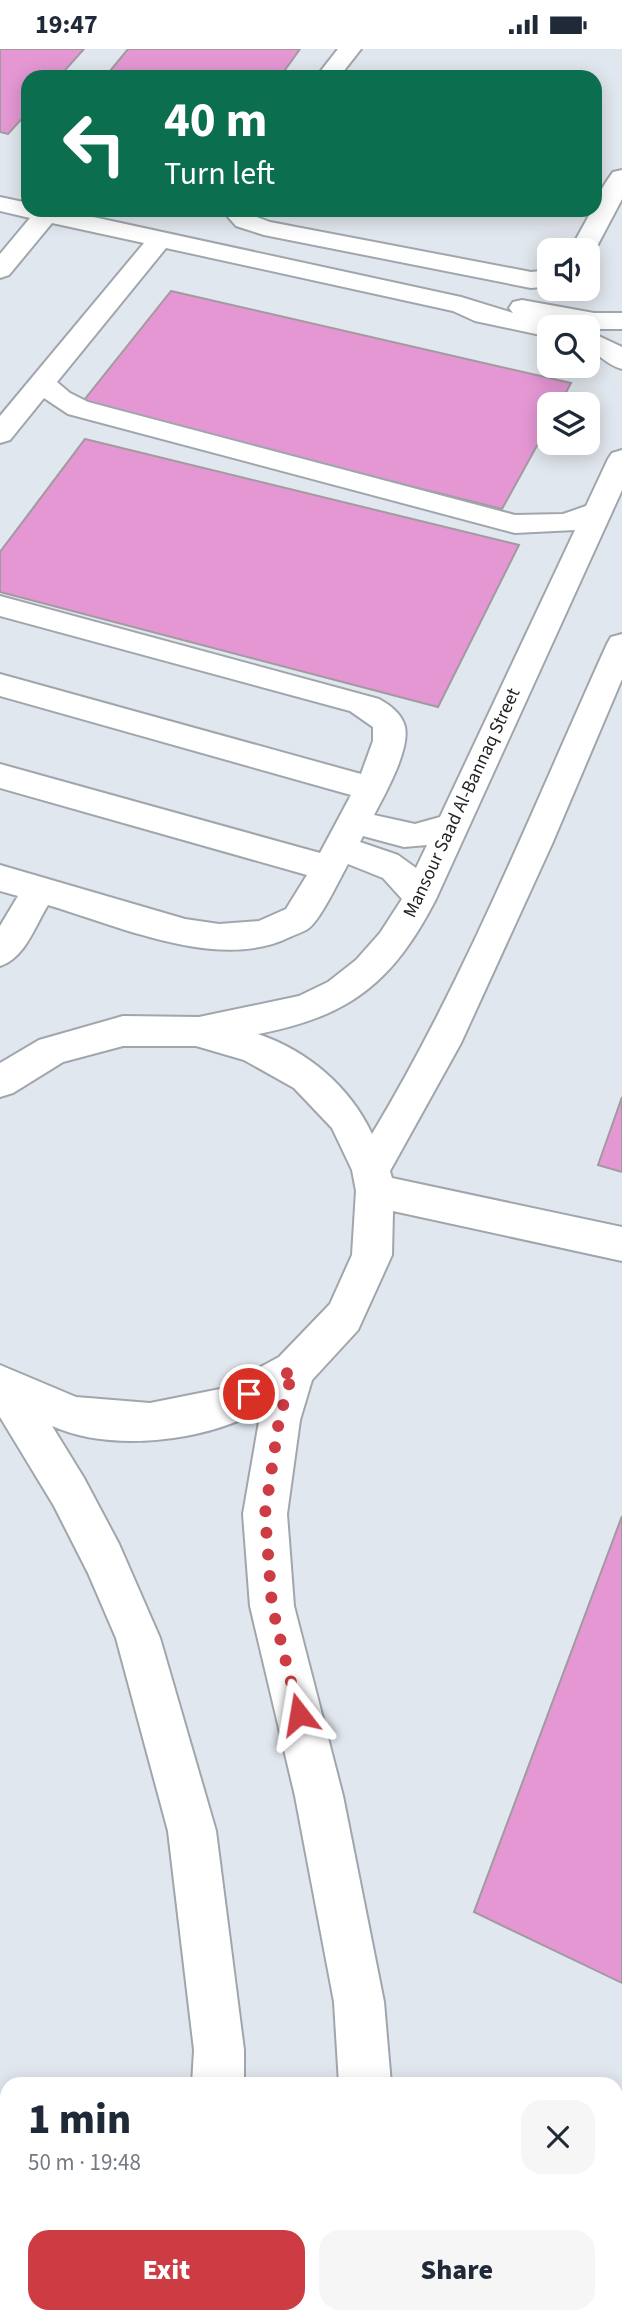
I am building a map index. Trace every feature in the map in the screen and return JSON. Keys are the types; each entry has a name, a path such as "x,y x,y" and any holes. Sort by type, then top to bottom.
{"street":[{"path":"333,70 350,49"},
{"path":"602,214 622,177"},
{"path":"0,204 21,209"},
{"path":"0,270 44,217"},
{"path":"60,217 461,305 484,316 537,326"},
{"path":"188,245 216,233 230,217"},
{"path":"241,217 264,228 537,279"},
{"path":"589,238 600,217"},
{"path":"0,434 160,239"},
{"path":"369,285 388,264 409,256"},
{"path":"461,305 482,302 594,321 622,321"},
{"path":"600,346 622,361"},
{"path":"43,383 60,399 78,408 515,524 565,523 597,512"},
{"name":"Mansour Saad Al-Bannaq Street","path":"196,1031 265,1019 326,1000 360,978 389,947 419,899 622,459"},
{"path":"0,606 360,703 372,709 389,726 390,739 370,789 298,918 267,933 248,937 185,932 0,878"},
{"path":"373,1180 483,964 613,686 622,644"},
{"path":"0,685 370,789"},
{"path":"0,776 340,846 391,865 411,883 419,899"},
{"path":"340,846 404,835 415,836 453,825"},
{"path":"0,952 40,889"},
{"path":"0,1082 52,1050 123,1031 196,1031 255,1048 307,1077 346,1118 373,1180 372,1255 344,1317 293,1370 227,1407 150,1422 74,1416 3,1386"},
{"path":"373,1180 622,1244"},
{"path":"293,1370 279,1420 265,1514 272,1606 322,1809 359,2002 364,2077"},
{"path":"3,1386 75,1503 104,1559 138,1638 192,1831 219,2050 218,2077"}],"building":[{"path":"0,49 84,49 65,70 21,70 21,120 8,134 0,132"},
{"path":"128,49 300,49 285,70 111,70"},
{"path":"171,291 537,375 537,378 571,383 566,392 537,392 537,446 502,509 81,404"},
{"path":"85,439 519,545 438,707 0,592 0,552"},
{"path":"622,1097 622,1172 598,1165"},
{"path":"622,1516 622,1983 474,1912"}],"route":[{"path":"249,1394 293,1370 279,1420 265,1514 272,1606 299,1714"}]}
